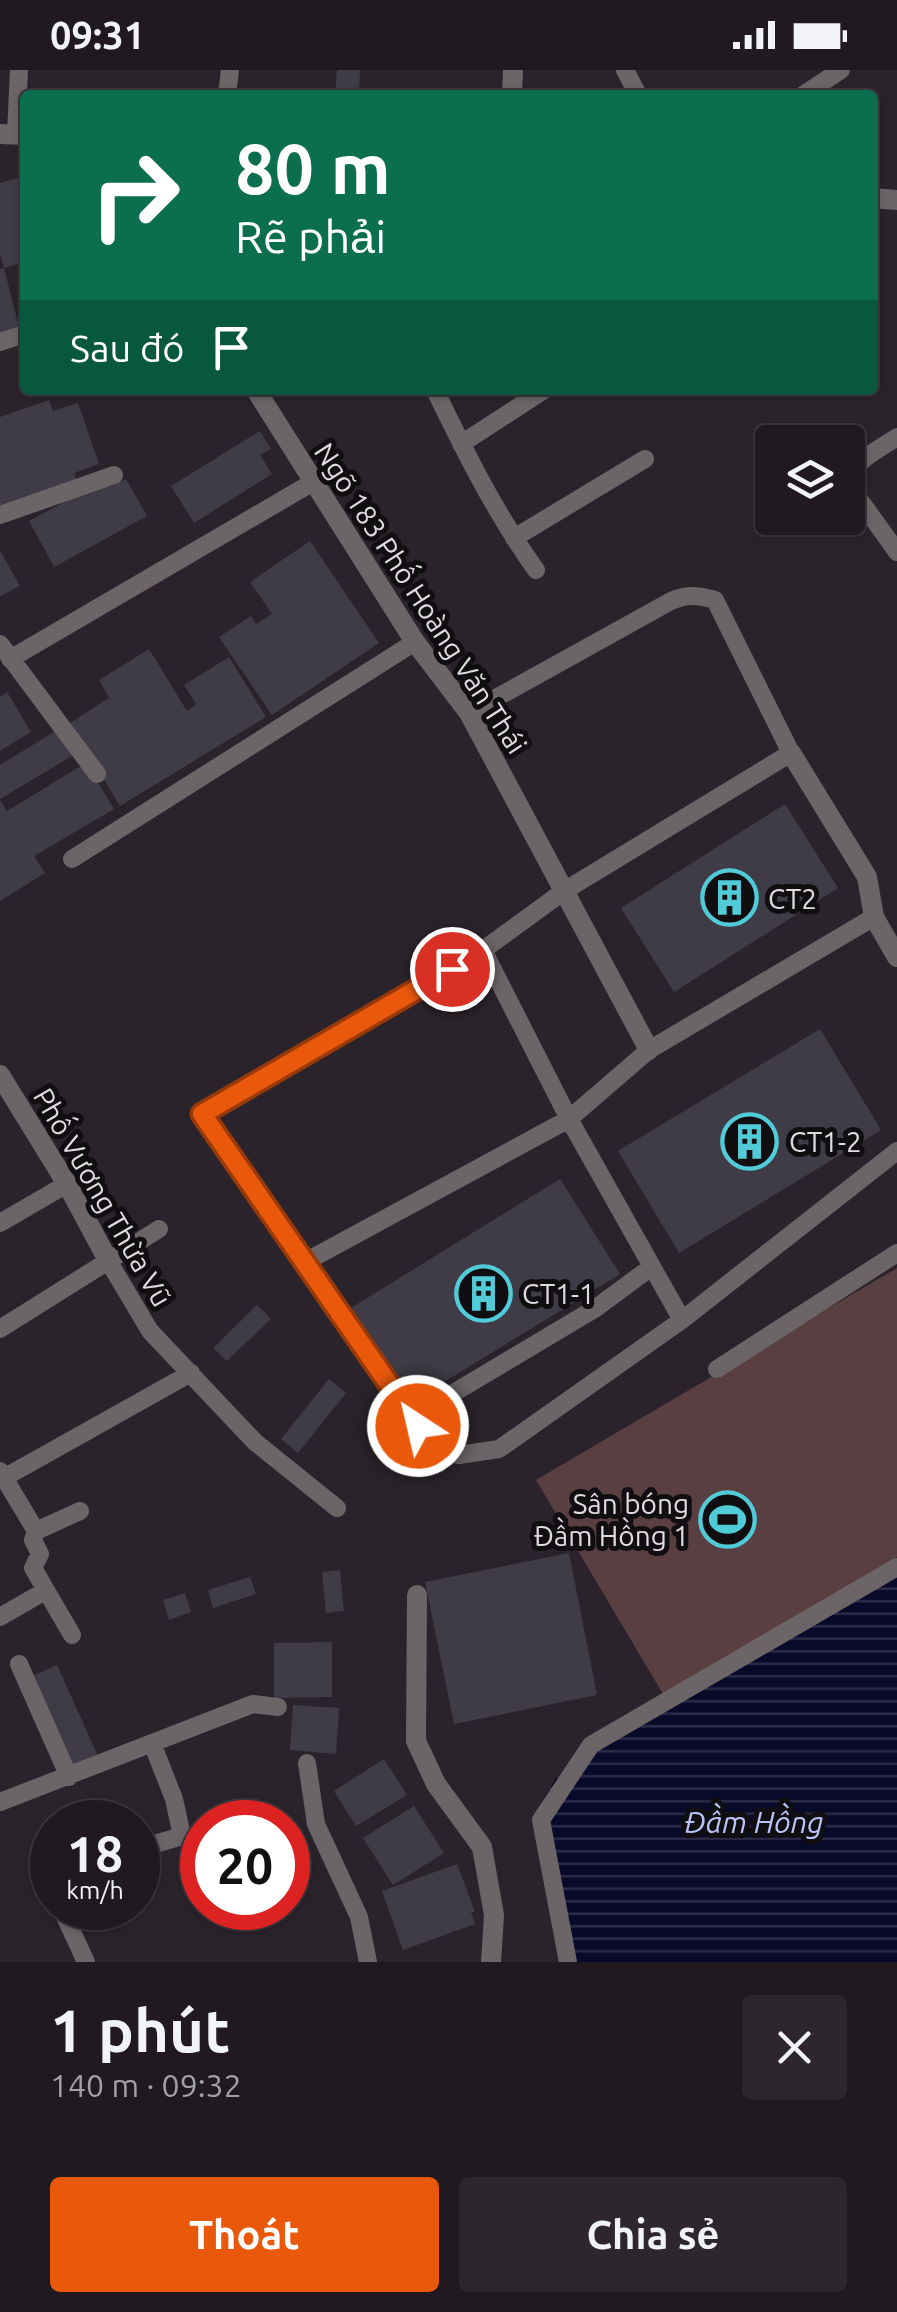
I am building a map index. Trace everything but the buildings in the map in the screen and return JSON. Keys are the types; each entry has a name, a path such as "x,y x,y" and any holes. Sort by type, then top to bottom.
{"street":[{"name":"Ngõ 183 Phố Hoàng Văn Thái","path":"259,395 415,642 469,713 649,1050"},
{"path":"791,753 867,878 874,917 897,958"},
{"name":"Phố Vương Thừa Vũ","path":"0,1076 110,1262"},
{"path":"417,1595 416,1741 436,1784 482,1848 494,1914 491,1962"}],"lane":[{"path":"14,134 19,70"},
{"path":"811,90 841,70"},
{"path":"437,395 461,444 536,570"},
{"path":"461,444 536,395"},
{"path":"897,437 849,475 849,485 897,552"},
{"path":"514,538 645,459"},
{"path":"0,515 114,476"},
{"path":"97,774 5,651 315,481"},
{"path":"469,713 670,600 698,595 715,600 791,753 564,891 484,950 202,1114 418,1426 448,1452 499,1449 682,1320 897,1151"},
{"path":"72,859 415,642"},
{"path":"305,1262 569,1119 649,1050 874,917"},
{"path":"484,950 569,1119 682,1320"},
{"path":"0,1223 67,1184"},
{"path":"0,1329 159,1228"},
{"path":"717,1368 897,1253"},
{"name":"Phố Vương Thừa Vũ","path":"110,1262 150,1331 255,1442 337,1508"},
{"path":"418,1426 418,1416 425,1410 596,1308 650,1268"},
{"path":"36,1532 1,1476 191,1373"},
{"path":"72,1636 33,1568 40,1554 33,1540 36,1532 80,1510"},
{"path":"568,1962 541,1820 591,1745 897,1567"},
{"path":"0,1617 45,1591"},
{"path":"19,1664 69,1777"},
{"path":"0,1802 253,1704 278,1707"},
{"path":"152,1742 174,1798 182,1836 160,1842"},
{"path":"307,1763 316,1824 359,1917 368,1962"},
{"path":"71,1930 86,1962"}],"shaded area":[{"name":"Sân bóng Đầm Hồng 1","path":"897,1268 897,1557 663,1694 536,1480"}],"water":[{"name":"Đầm Hồng","path":"897,1576 897,1962 564,1962 544,1800 555,1779"}],"place":[{"name":"CT2","path":"729,898"},
{"name":"CT1-2","path":"750,1141"},
{"name":"CT1-1","path":"483,1293"},
{"name":"Sân bóng Đầm Hồng 1","path":"728,1519"}],"route":[{"path":"418,1426 202,1114 452,969"}]}
